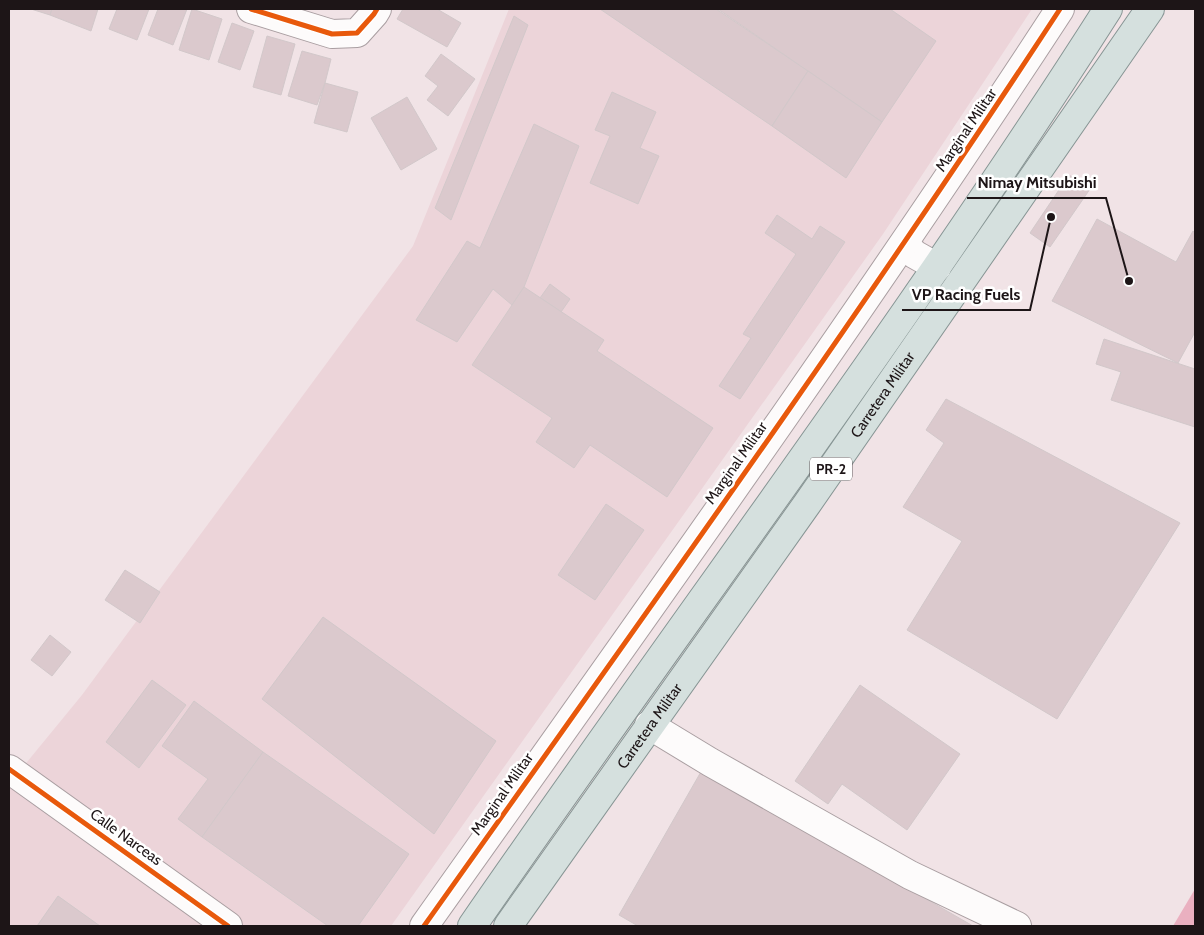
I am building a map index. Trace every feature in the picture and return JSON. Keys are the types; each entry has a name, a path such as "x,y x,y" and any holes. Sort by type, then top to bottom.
{"main road":[{"name":"Carretera Militar","path":"472,926 937,267 1026,136 1108,9"},
{"name":"Carretera Militar","path":"508,926 812,496 1150,9"}],"street":[{"path":"250,9 332,34 357,33 377,9"},
{"name":"Marginal Militar","path":"424,926 697,541 904,243 1060,9"},
{"path":"904,243 914,254 937,267"},
{"path":"697,541 729,562"},
{"path":"649,724 710,762 910,875 1017,926"},
{"name":"Calle Narceas","path":"9,769 228,926"}],"shaded area":[{"path":"509,9 1032,9 883,234 391,926 9,926 9,784 82,695 413,246"},
{"path":"1195,889 1195,926 1173,926"}],"building":[{"path":"31,9 52,9 50,15"},
{"path":"52,9 98,9 91,31 50,15"},
{"path":"117,9 149,9 137,40 109,29"},
{"path":"158,9 187,9 173,45 148,35"},
{"path":"192,9 222,19 209,60 179,50"},
{"path":"403,9 437,9 461,23 447,47 397,19"},
{"path":"600,9 716,9 808,71 772,126"},
{"path":"718,9 890,9 936,41 882,122"},
{"path":"514,16 528,25 451,220 435,208"},
{"path":"232,23 254,31 240,70 218,62"},
{"path":"267,36 295,44 281,95 253,87"},
{"path":"302,51 331,59 317,105 288,96"},
{"path":"441,54 475,79 448,116 427,100 438,86 425,76"},
{"path":"808,71 882,122 846,178 772,126"},
{"path":"325,83 358,92 347,132 314,123"},
{"path":"612,92 656,112 640,148 659,156 638,204 590,183 610,136 595,130"},
{"path":"407,97 437,149 401,170 371,118"},
{"path":"534,124 579,146 524,287 512,305 493,289 457,342 416,320 467,241 480,248"},
{"path":"1069,175 1090,189 1050,247 1030,233"},
{"path":"777,215 812,239 820,226 845,242 740,399 719,386 751,338 743,334 796,254 765,233"},
{"path":"1097,219 1176,262 1193,231 1195,233 1195,332 1178,363 1052,301"},
{"path":"550,284 570,299 561,312 540,298"},
{"path":"524,287 604,340 597,351 713,428 667,497 590,445 574,468 536,442 552,418 472,365"},
{"path":"1104,339 1195,369 1195,427 1111,400 1121,372 1096,364"},
{"path":"946,399 1180,523 1057,719 907,630 962,541 903,507 944,443 926,430"},
{"path":"606,504 644,530 595,600 558,575"},
{"path":"125,570 160,592 140,623 105,600"},
{"path":"323,617 496,741 434,834 262,699"},
{"path":"50,635 71,652 52,676 31,660"},
{"path":"152,680 186,705 139,768 106,742"},
{"path":"860,685 960,754 907,830 842,784 828,804 795,781"},
{"path":"194,701 263,752 202,837 178,819 208,779 162,746"},
{"path":"263,752 409,854 358,926 328,926 202,837"},
{"path":"702,770 973,926 638,926 619,915"},
{"path":"58,896 100,926 37,926"}],"cycle path":[{"path":"251,9 332,34 357,33 377,9"},
{"path":"424,926 826,356 1060,9"},
{"path":"9,769 228,926"}],"place":[{"name":"VP Racing Fuels","path":"1051,217"},
{"name":"Nimay Mitsubishi","path":"1129,281"}]}
